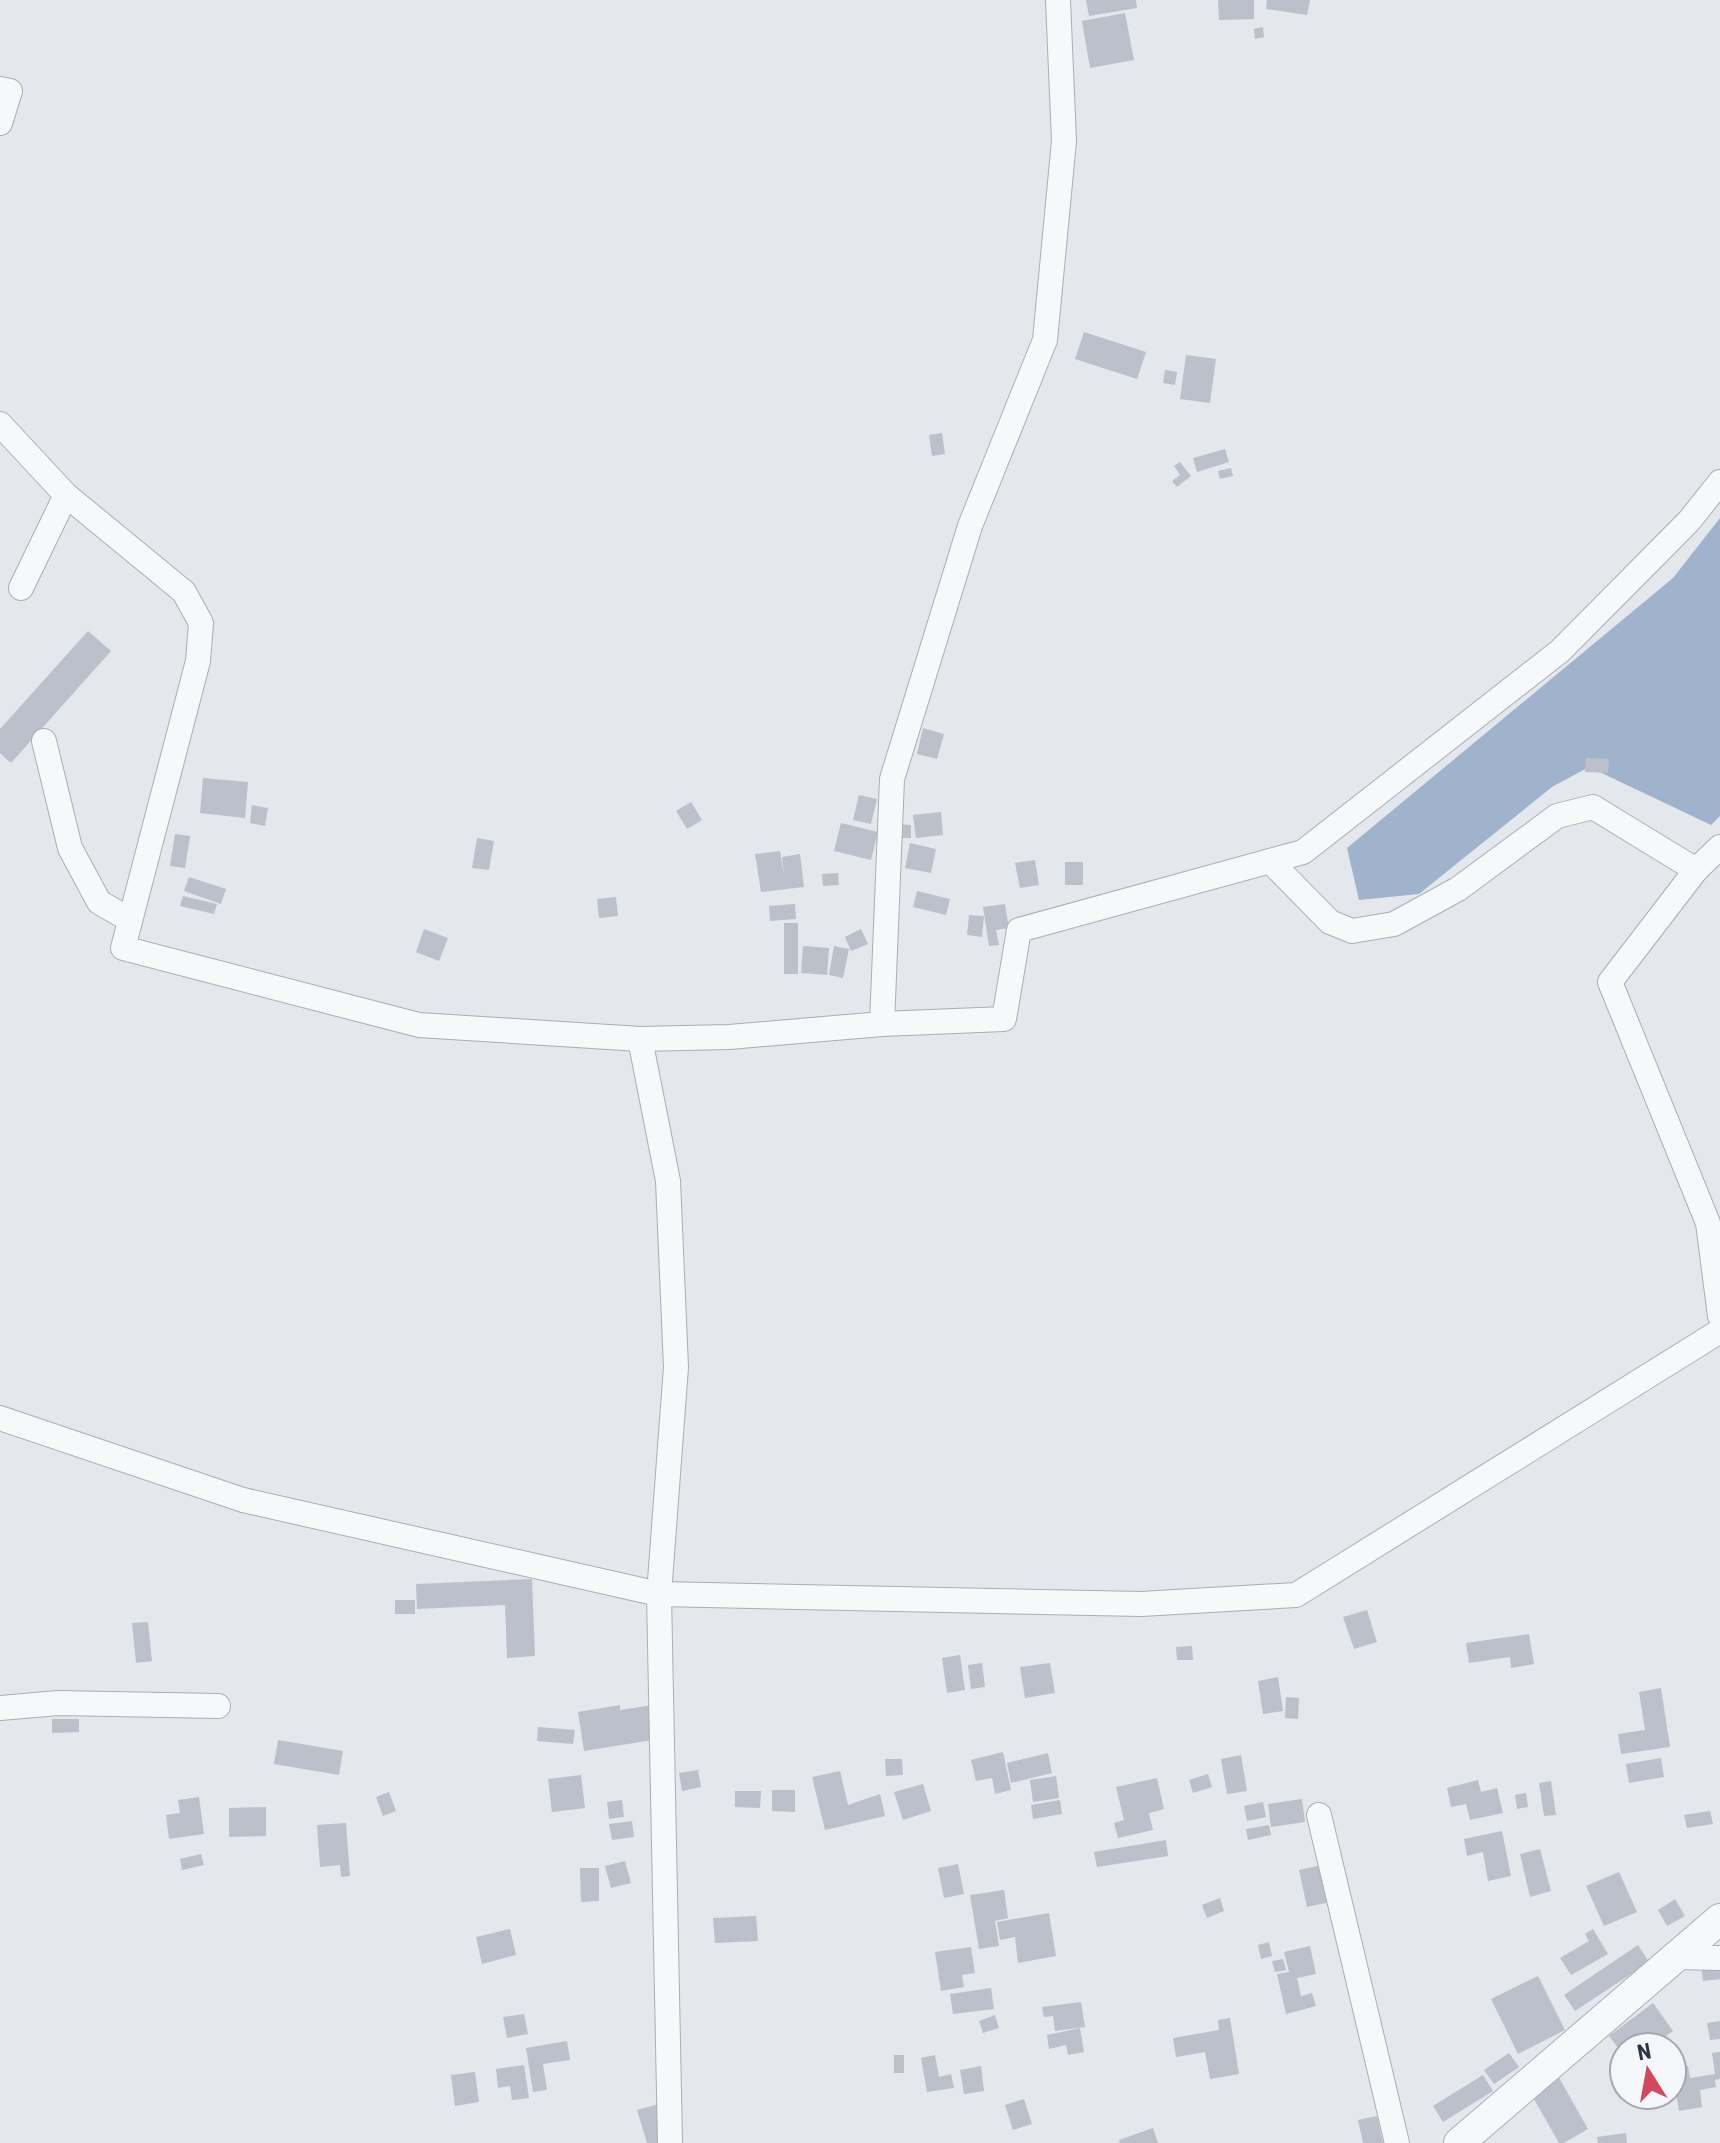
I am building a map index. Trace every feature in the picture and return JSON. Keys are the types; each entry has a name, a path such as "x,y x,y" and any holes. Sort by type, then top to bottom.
{"street":[{"path":"882,1024 892,779 970,526 1045,340 1064,141 1058,0"},
{"path":"0,89 10,91 0,123"},
{"path":"0,424 66,495 184,592 201,623 198,661 123,948 419,1025 640,1039 729,1037 882,1024 1004,1019 1019,930 1303,852 1560,651 1689,521 1720,482"},
{"path":"21,588 66,495"},
{"path":"44,741 70,848 99,902 130,920"},
{"path":"1270,861 1330,922 1352,931 1394,924 1458,889 1557,816 1593,807 1696,870"},
{"path":"1720,847 1696,870 1610,982 1708,1223 1720,1316"},
{"path":"640,1039 668,1181 676,1367 659,1594 670,2143"},
{"path":"0,1418 243,1500 659,1594 1141,1604 1296,1595 1720,1331"},
{"path":"0,1708 58,1703 218,1706"},
{"path":"1319,1815 1397,2143"},
{"path":"1459,2143 1720,1919"},
{"path":"1675,1957 1720,1958"}],"water":[{"path":"1720,518 1720,816 1711,825 1589,767 1552,787 1419,894 1359,900 1347,848 1673,578"}],"building":[{"path":"1086,0 1136,0 1137,8 1089,16"},
{"path":"1218,0 1254,0 1254,19 1219,20"},
{"path":"1267,0 1310,0 1307,15 1266,9"},
{"path":"1125,13 1134,60 1090,68 1082,21"},
{"path":"1263,27 1264,37 1255,39 1254,29"},
{"path":"1084,332 1146,352 1137,379 1075,359"},
{"path":"1186,355 1216,359 1210,403 1180,399"},
{"path":"1165,370 1177,372 1175,385 1163,383"},
{"path":"942,433 945,454 932,456 929,435"},
{"path":"1225,449 1229,462 1197,472 1193,458"},
{"path":"1180,462 1191,476 1177,487 1172,481 1180,475 1174,466"},
{"path":"1231,468 1233,476 1220,479 1218,471"},
{"path":"88,631 111,651 11,763 0,753 0,729"},
{"path":"923,728 944,734 937,759 917,754"},
{"path":"1586,758 1609,759 1608,773 1585,772"},
{"path":"203,778 248,782 245,818 200,813"},
{"path":"859,795 877,799 871,824 853,820"},
{"path":"691,802 702,820 687,829 676,811"},
{"path":"252,805 268,808 265,826 250,823"},
{"path":"941,812 943,835 916,838 913,815"},
{"path":"841,823 878,832 871,860 834,851"},
{"path":"894,824 911,825 911,838 894,838"},
{"path":"175,834 190,836 185,868 170,866"},
{"path":"477,838 494,841 489,870 472,868"},
{"path":"910,843 936,849 931,873 905,868"},
{"path":"780,851 784,876 782,857 800,854 804,887 761,892 755,854"},
{"path":"1035,860 1039,885 1020,888 1015,863"},
{"path":"1065,862 1083,862 1083,885 1065,885"},
{"path":"838,873 839,885 823,886 822,874"},
{"path":"189,877 226,889 221,904 184,891"},
{"path":"917,891 950,899 946,915 913,907"},
{"path":"183,896 217,904 214,914 180,906"},
{"path":"616,897 618,916 599,918 597,899"},
{"path":"795,904 796,919 770,921 769,906"},
{"path":"1005,904 1009,928 996,930 999,945 989,946 983,907"},
{"path":"969,915 984,916 982,937 967,935"},
{"path":"784,923 798,923 798,974 784,974"},
{"path":"424,929 448,938 439,961 416,952"},
{"path":"861,929 868,944 851,951 845,937"},
{"path":"803,946 829,948 827,975 801,973"},
{"path":"834,946 849,949 843,978 829,975"},
{"path":"532,1579 535,1656 507,1658 505,1605 417,1609 416,1584"},
{"path":"395,1600 415,1600 415,1614 395,1614"},
{"path":"1367,1610 1377,1642 1354,1649 1343,1617"},
{"path":"148,1622 152,1661 136,1663 132,1623"},
{"path":"1529,1634 1534,1664 1511,1668 1510,1657 1469,1663 1466,1643"},
{"path":"1192,1646 1193,1660 1177,1660 1176,1647"},
{"path":"960,1655 965,1690 947,1693 942,1658"},
{"path":"982,1663 985,1687 971,1689 968,1665"},
{"path":"1050,1663 1055,1693 1025,1698 1020,1667"},
{"path":"1278,1677 1283,1711 1263,1714 1258,1681"},
{"path":"1661,1688 1670,1747 1621,1754 1618,1734 1645,1730 1639,1692"},
{"path":"1286,1697 1299,1698 1298,1719 1285,1718"},
{"path":"620,1705 620,1710 653,1705 659,1739 584,1751 578,1712"},
{"path":"52,1719 79,1719 79,1732 52,1733"},
{"path":"538,1727 575,1730 573,1744 537,1741"},
{"path":"278,1740 343,1751 339,1775 274,1764"},
{"path":"1003,1752 1011,1790 995,1794 992,1778 976,1781 971,1760"},
{"path":"1048,1753 1052,1773 1011,1783 1007,1763"},
{"path":"1241,1755 1247,1791 1227,1794 1221,1759"},
{"path":"1661,1758 1664,1777 1629,1783 1626,1764"},
{"path":"885,1759 902,1759 903,1775 886,1776"},
{"path":"698,1770 701,1787 682,1791 679,1773"},
{"path":"840,1771 848,1805 880,1794 885,1816 825,1830 812,1777"},
{"path":"1208,1774 1212,1787 1193,1793 1189,1780"},
{"path":"581,1775 585,1808 552,1812 548,1779"},
{"path":"1056,1776 1059,1798 1033,1802 1030,1780"},
{"path":"1157,1778 1164,1809 1149,1813 1153,1830 1118,1838 1114,1823 1124,1820 1116,1787"},
{"path":"1478,1780 1481,1792 1497,1788 1503,1813 1470,1820 1466,1804 1451,1807 1447,1788"},
{"path":"1551,1781 1556,1815 1544,1816 1539,1783"},
{"path":"923,1784 931,1811 903,1820 894,1792"},
{"path":"772,1790 795,1790 795,1812 772,1811"},
{"path":"735,1791 761,1791 760,1808 735,1807"},
{"path":"389,1792 396,1811 383,1816 376,1797"},
{"path":"1526,1793 1528,1807 1517,1809 1515,1795"},
{"path":"199,1797 204,1834 169,1839 166,1815 180,1813 178,1800"},
{"path":"1302,1799 1305,1822 1271,1827 1268,1804"},
{"path":"622,1800 624,1817 609,1819 607,1802"},
{"path":"1060,1800 1062,1814 1033,1819 1031,1805"},
{"path":"1263,1802 1266,1817 1247,1821 1244,1806"},
{"path":"266,1807 266,1836 229,1837 229,1808"},
{"path":"1710,1811 1713,1824 1687,1828 1684,1815"},
{"path":"632,1821 634,1837 612,1840 609,1824"},
{"path":"346,1823 350,1876 341,1877 340,1865 320,1867 317,1825"},
{"path":"1269,1825 1271,1835 1248,1840 1246,1829"},
{"path":"1502,1831 1511,1876 1488,1881 1483,1852 1467,1856 1464,1839"},
{"path":"1166,1840 1168,1856 1097,1867 1094,1852"},
{"path":"1540,1849 1551,1891 1530,1897 1520,1854"},
{"path":"201,1854 204,1865 182,1870 180,1859"},
{"path":"625,1861 631,1883 611,1888 605,1866"},
{"path":"958,1864 964,1894 944,1898 938,1868"},
{"path":"1327,1864 1335,1901 1307,1907 1299,1870"},
{"path":"580,1868 599,1868 599,1901 581,1902"},
{"path":"1619,1872 1637,1912 1604,1926 1586,1886"},
{"path":"1004,1890 1008,1918 995,1921 999,1946 979,1949 970,1895"},
{"path":"1220,1898 1224,1911 1207,1918 1202,1905"},
{"path":"1675,1899 1685,1916 1667,1926 1658,1910"},
{"path":"1049,1913 1056,1956 1018,1963 1015,1937 1000,1940 997,1922"},
{"path":"756,1916 758,1941 715,1943 713,1918"},
{"path":"510,1929 516,1955 482,1964 476,1937"},
{"path":"1593,1929 1608,1954 1571,1975 1560,1958 1589,1941 1585,1934"},
{"path":"1269,1942 1272,1956 1261,1959 1258,1945"},
{"path":"1638,1945 1649,1962 1575,2011 1564,1995"},
{"path":"1310,1946 1316,1974 1297,1978 1301,1996 1312,1993 1316,2006 1286,2014 1277,1974 1289,1972 1284,1952"},
{"path":"971,1947 975,1973 962,1975 964,1987 941,1991 935,1952"},
{"path":"1283,1959 1286,1970 1275,1972 1272,1961"},
{"path":"1720,1963 1720,1979 1703,1981 1701,1965"},
{"path":"1538,1976 1565,2030 1518,2054 1491,1999"},
{"path":"991,1988 994,2009 953,2014 950,1994"},
{"path":"1081,2002 1085,2027 1055,2031 1053,2016 1044,2017 1042,2007"},
{"path":"1653,2003 1673,2031 1616,2031"},
{"path":"524,2014 528,2034 507,2038 503,2017"},
{"path":"995,2015 999,2028 983,2033 979,2021"},
{"path":"1230,2018 1239,2074 1210,2079 1205,2052 1176,2057 1173,2038 1219,2030 1218,2020"},
{"path":"1720,2021 1720,2039 1710,2040 1707,2023"},
{"path":"1080,2028 1084,2052 1068,2055 1066,2045 1049,2049 1047,2035"},
{"path":"567,2041 570,2060 543,2064 547,2090 533,2092 526,2048"},
{"path":"1720,2052 1720,2079 1715,2080 1716,2087 1700,2090 1702,2107 1688,2109 1688,2066 1690,2078 1715,2074 1712,2053"},
{"path":"1509,2053 1519,2067 1494,2084 1484,2070"},
{"path":"894,2055 904,2055 904,2073 894,2073"},
{"path":"935,2055 939,2077 951,2074 954,2088 927,2092 921,2058"},
{"path":"524,2065 529,2098 512,2100 510,2086 498,2088 496,2069"},
{"path":"981,2066 984,2091 964,2094 960,2070"},
{"path":"475,2072 479,2102 455,2106 451,2075"},
{"path":"1483,2075 1493,2091 1443,2122 1433,2106"},
{"path":"1558,2076 1588,2129 1564,2143 1559,2143 1530,2092"},
{"path":"1024,2099 1032,2124 1013,2130 1005,2105"},
{"path":"659,2104 661,2143 647,2143 637,2110"},
{"path":"1377,2116 1383,2143 1363,2143 1358,2120"},
{"path":"1153,2128 1158,2143 1120,2143 1119,2140"},
{"path":"1626,2133 1627,2143 1598,2143 1597,2137"}]}
